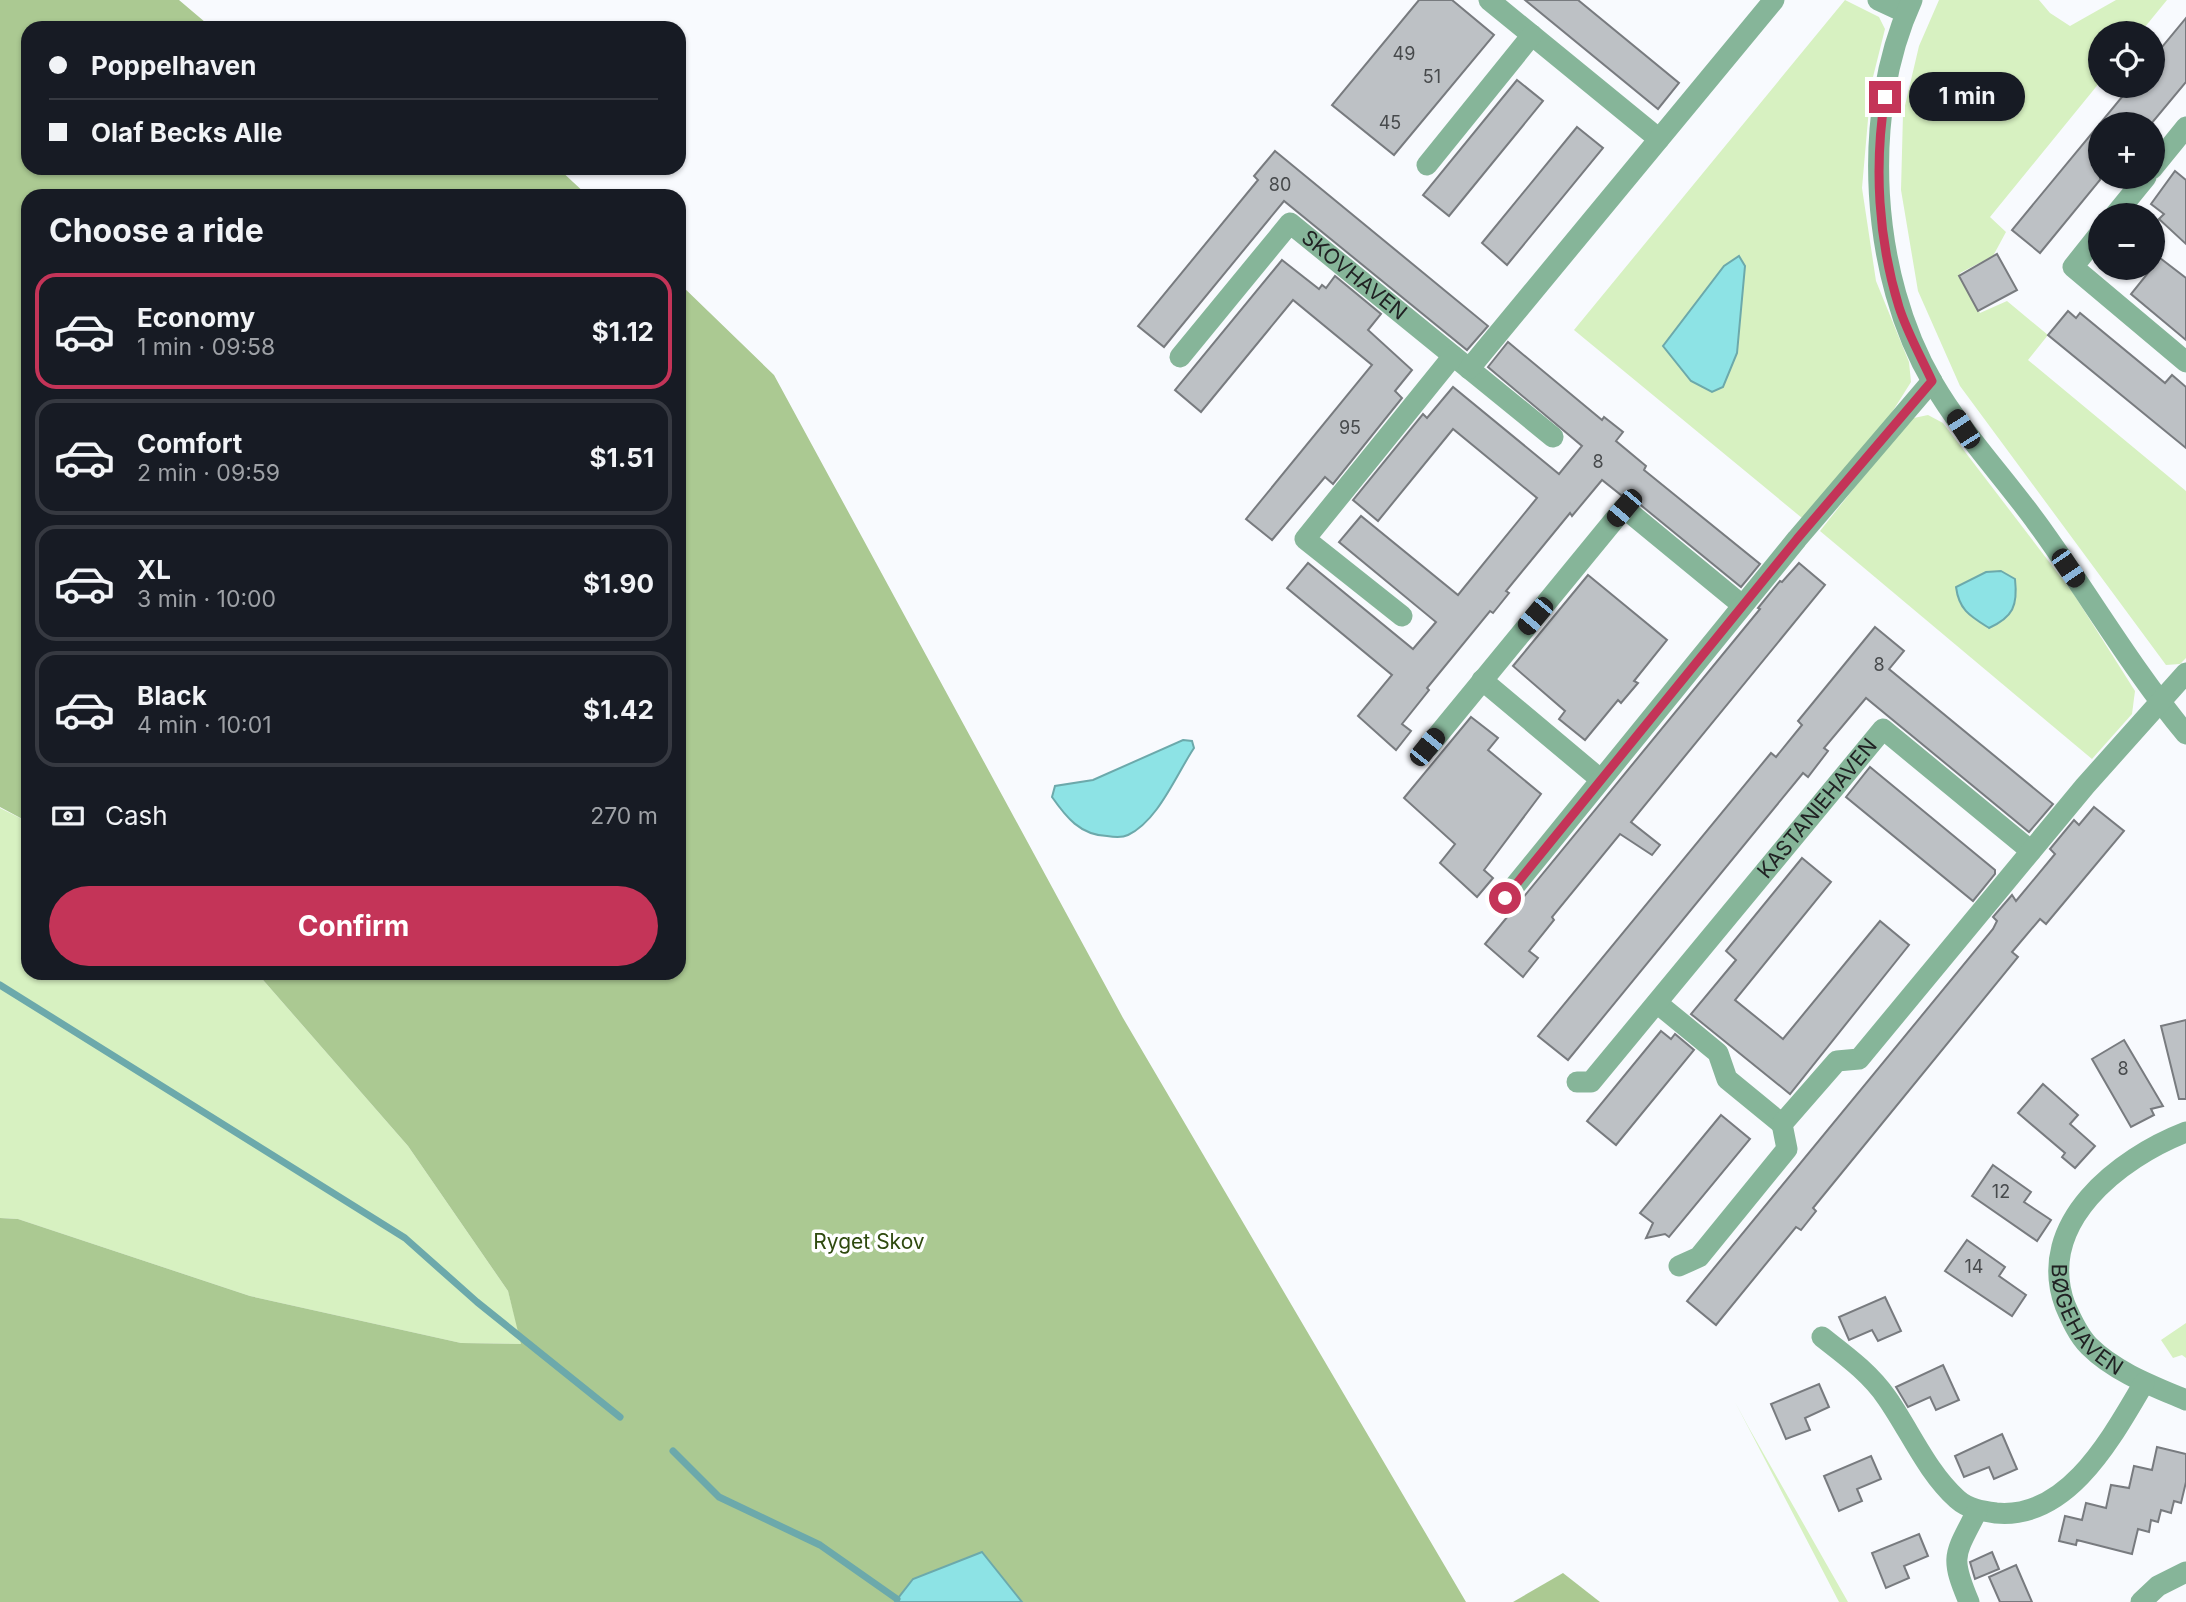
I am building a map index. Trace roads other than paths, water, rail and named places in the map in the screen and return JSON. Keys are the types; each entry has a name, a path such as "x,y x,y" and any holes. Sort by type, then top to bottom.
{"street":[{"path":"1489,0 1659,139"},
{"path":"1402,615 1305,539 1659,139 1774,0"},
{"path":"1878,0 1909,6 1889,76 1879,137 1880,206 1899,307 1932,381 1963,429 2037,522 2160,703 2186,734"},
{"path":"1427,165 1532,35"},
{"path":"2165,153 2185,129"},
{"path":"2125,203 2136,189"},
{"name":"SKOVHAVEN","path":"1180,357 1290,223 1553,437"},
{"path":"2088,248 2073,267 2088,280"},
{"path":"2088,280 2186,362"},
{"path":"1505,898 1742,606 1932,381"},
{"path":"1427,747 1624,508 1742,606"},
{"path":"1782,1124 1837,1061 1860,1059 2031,851 2186,673"},
{"path":"1482,680 1600,779"},
{"name":"KASTANIEHAVEN","path":"1577,1082 1591,1082 1883,729 2031,851"},
{"path":"1657,1003 1718,1053 1727,1079 1782,1124 1787,1149 1699,1257 1679,1266"},
{"name":"BØGEHAVEN","path":"2186,1132 2170,1138 2108,1177 2082,1203 2066,1232 2059,1263 2061,1292 2072,1321 2088,1345 2144,1383 2186,1400"},
{"path":"1822,1336 1863,1369 1886,1396 1929,1465 1957,1500 1977,1511 1958,1549 1955,1569 1969,1602"},
{"name":"BØGEHAVEN","path":"1977,1511 2011,1514 2043,1503 2074,1482 2110,1440 2144,1383"},
{"path":"2141,1602 2158,1586 2186,1572"}],"water":[{"path":"1739,256 1745,266 1737,353 1723,387 1712,392 1691,381 1663,346 1724,266"},
{"path":"2001,571 2015,579 2016,596 2009,615 1989,628 1966,612 1956,587 1986,572"},
{"path":"1183,740 1192,741 1194,748 1157,808 1139,828 1128,835 1097,835 1081,828 1068,818 1052,797 1055,786 1093,780"},
{"path":"982,1552 1022,1602 895,1602 913,1579"}],"waterway":[{"path":"0,985 405,1238 477,1302 620,1417"},
{"path":"673,1451 719,1497 820,1545 897,1599"}],"park label":[{"name":"Ryget Skov","path":"869,1242"}]}
